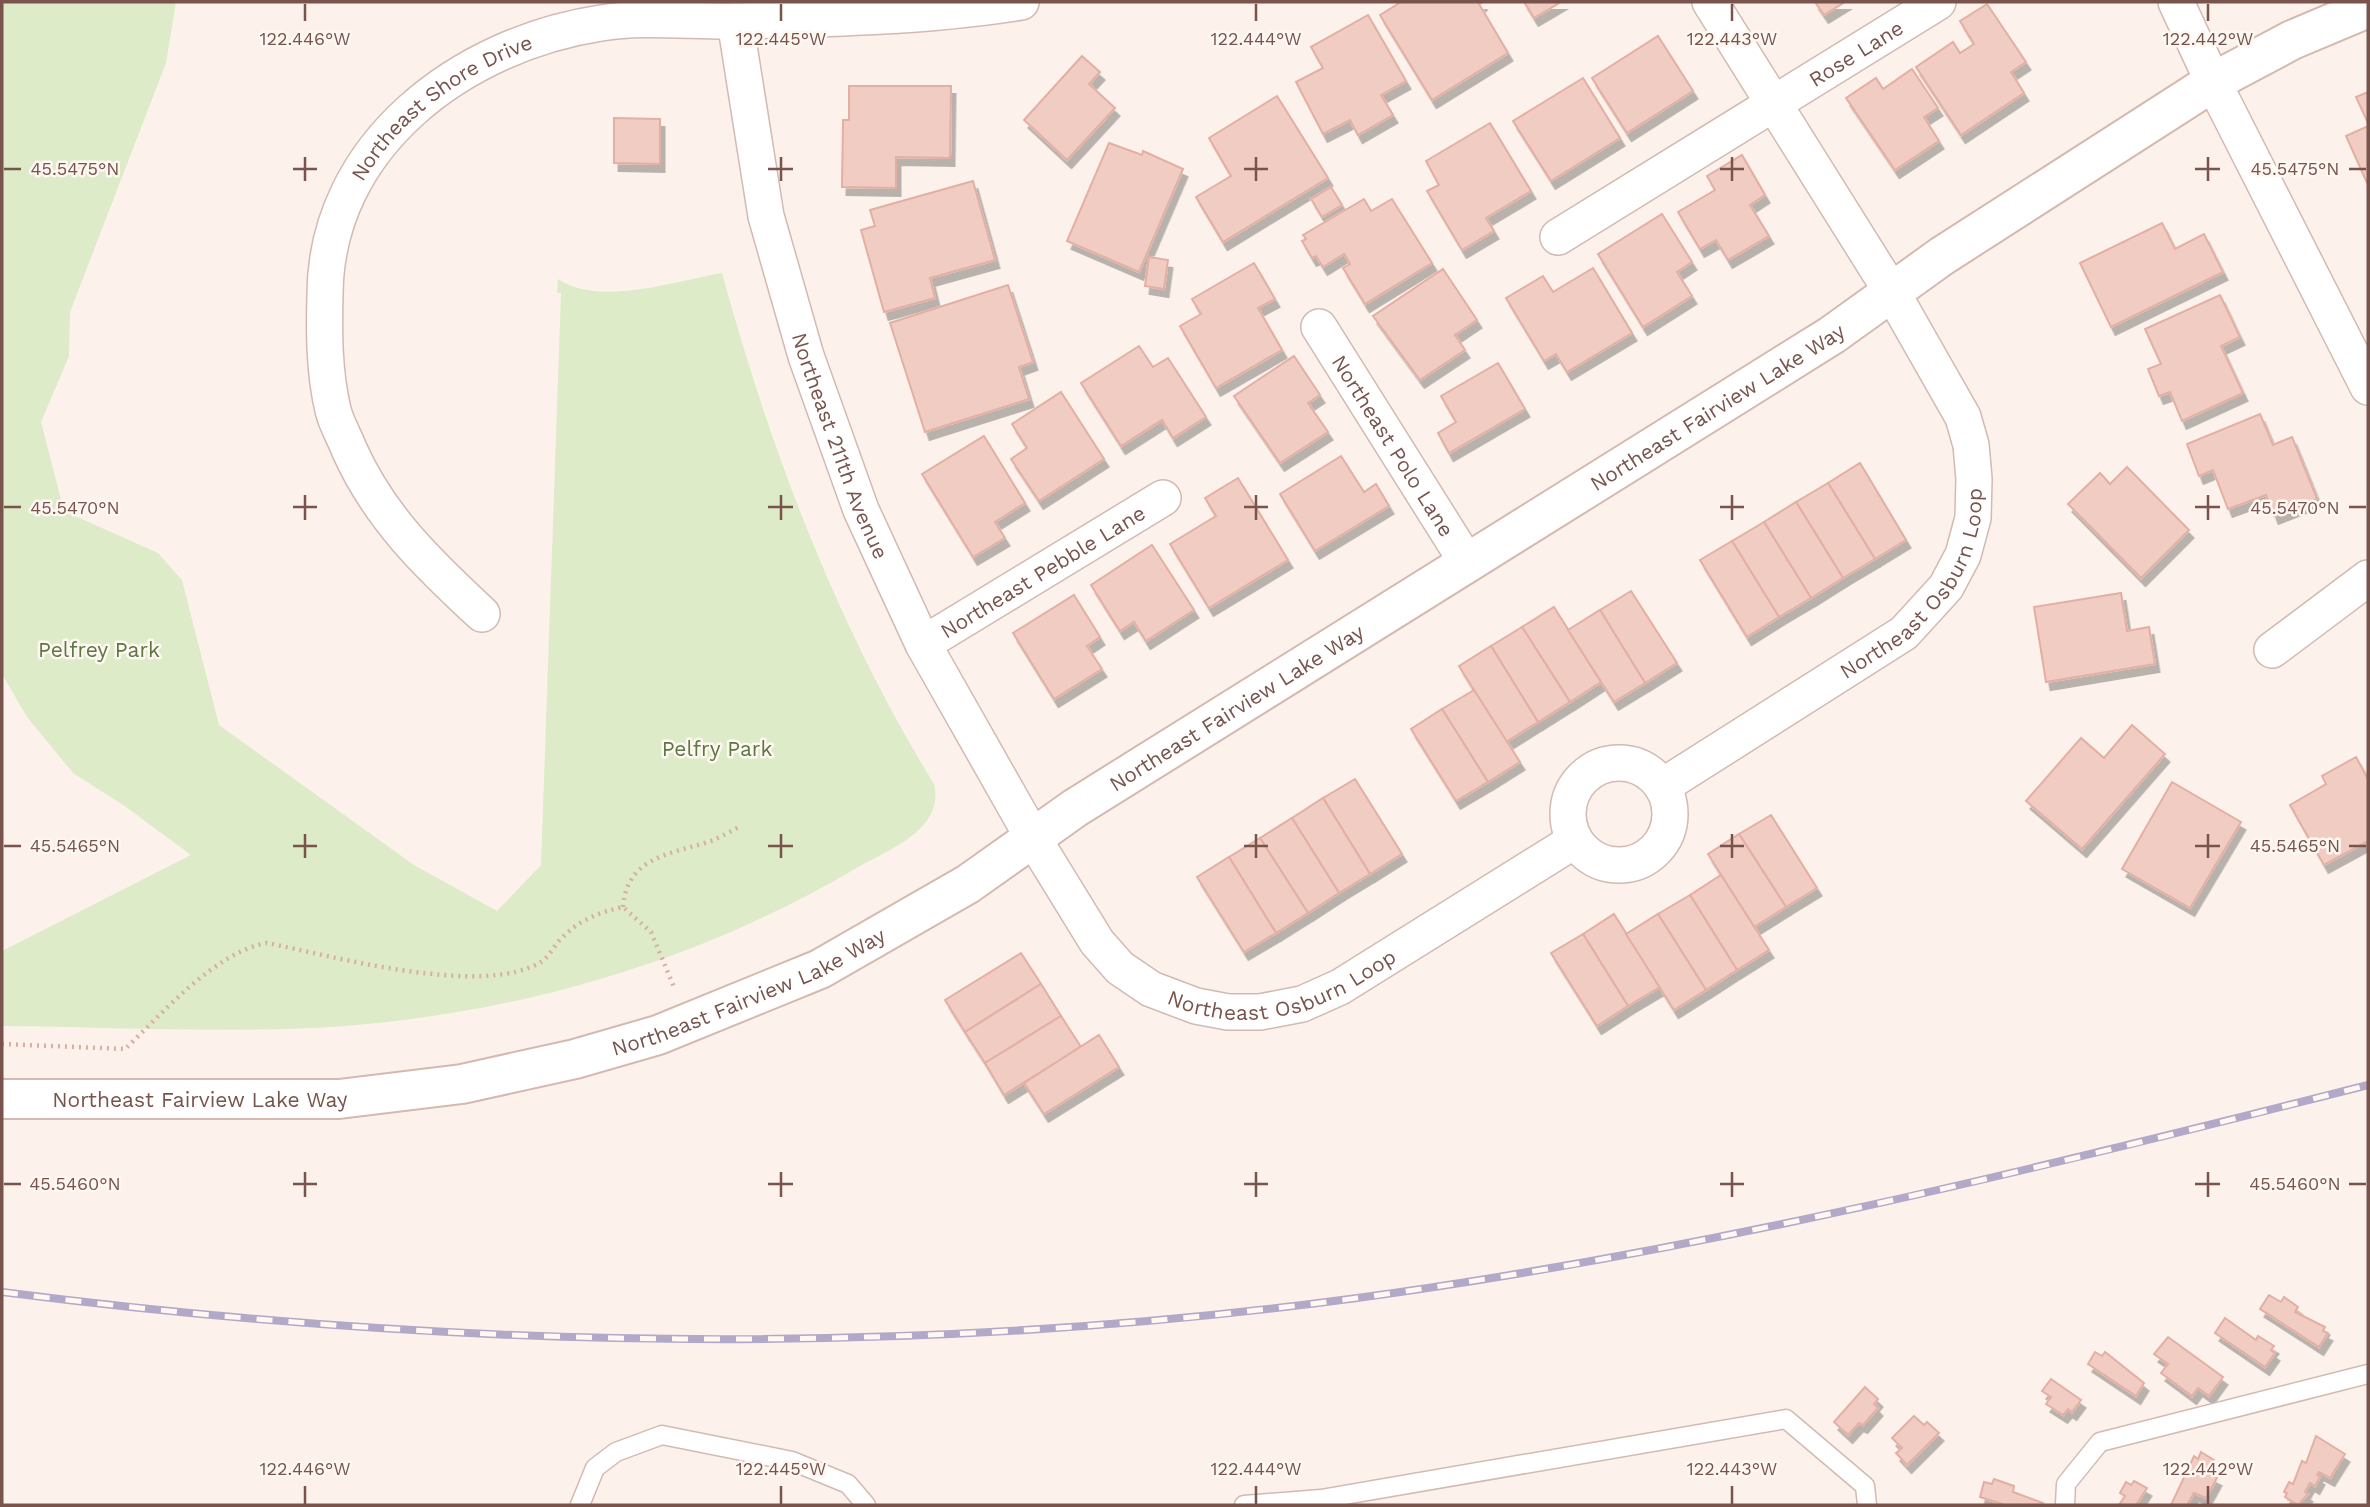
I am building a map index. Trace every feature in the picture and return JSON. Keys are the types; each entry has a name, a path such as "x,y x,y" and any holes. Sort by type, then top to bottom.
{"street":[{"name":"Northeast Shore Drive","path":"482,614 423,559 385,516 360,474 333,412 324,345 325,267 341,204 380,142 423,99 483,59 532,39 603,23 952,13 1021,2"},
{"name":"Northeast Osburn Loop","path":"1663,786 1904,633 1946,587 1963,555 1973,518 1975,479 1971,445 1963,417 1893,294 1710,2"},
{"name":"Rose Lane","path":"1558,237 1938,2"},
{"path":"2176,2 2213,82 2368,387"},
{"name":"Northeast Fairview Lake Way","path":"2,1099 271,1100 391,1095 462,1084 564,1062 686,1025 820,969 968,884 1033,838 1893,294 1942,256 2213,82 2292,40 2368,8"},
{"name":"Northeast 211th Avenue","path":"735,21 766,216 806,356 861,510 923,644 1033,838"},
{"name":"Northeast Polo Lane","path":"1319,327 1468,564"},
{"name":"Northeast Pebble Lane","path":"923,644 1163,498"},
{"path":"2272,650 2368,578"},
{"path":"1622,762 1646,769 1663,786 1671,814 1667,833 1655,851 1636,863 1614,866 1594,859 1574,841 1567,817 1569,799 1577,782 1596,767 1622,762"},
{"name":"Northeast Osburn Loop","path":"1033,838 1097,942 1120,968 1151,989 1196,1006 1228,1012 1260,1012 1302,1004 1340,987 1574,841"}],"lane":[{"path":"2065,1505 2066,1483 2100,1442 2368,1374"},
{"path":"1244,1505 1321,1499 1786,1419 1865,1486 1867,1505"},
{"path":"580,1505 595,1468 615,1452 662,1435 792,1461 848,1483 866,1505"}],"path":[{"path":"623,908 624,892 633,876 655,858 712,841 741,826"},
{"path":"2,1044 125,1049 205,974 248,946 267,943 464,978 512,972 542,962 574,926 599,912 623,908 643,924 656,942 686,1025"}],"green space":[{"name":"Pelfry Park","path":"2,2 176,2 166,63 70,312 69,356 41,422 64,511 158,553 182,580 219,725 414,865 497,911 541,865 561,293 557,293 558,279 575,287 615,292 722,273 762,406 810,536 867,663 934,784 935,800 931,814 923,826 911,837 883,854 735,930 673,955 544,994 412,1019 345,1026 216,1030 2,1026 2,951 191,855 126,807 73,773 27,717 2,674"}],"building":[{"path":"1401,2 1483,2 1479,4 1508,53 1432,100 1380,15"},
{"path":"1524,2 1561,2 1534,18"},
{"path":"1815,2 1845,2 1824,15"},
{"path":"1987,4 2026,62 2011,72 2024,93 1961,135 1916,67 1953,42 1960,53 1974,44 1960,21"},
{"path":"1368,15 1406,81 1381,95 1393,115 1358,135 1350,120 1323,134 1296,82 1323,68 1311,47"},
{"path":"1658,36 1693,91 1627,133 1592,78"},
{"path":"1082,56 1100,72 1089,84 1115,108 1067,160 1024,120"},
{"path":"1912,69 1938,108 1924,117 1939,141 1895,170 1846,98 1876,78 1883,89"},
{"path":"1583,78 1620,138 1551,181 1513,121"},
{"path":"849,86 951,86 950,158 896,157 896,188 842,187 843,120 849,120"},
{"path":"2368,92 2368,123 2356,97"},
{"path":"1277,96 1328,178 1223,242 1196,197 1231,176 1209,138"},
{"path":"614,118 660,119 660,164 614,163"},
{"path":"1490,123 1531,191 1486,218 1494,231 1462,250 1427,191 1439,185 1426,161"},
{"path":"2368,126 2368,185 2346,136"},
{"path":"1109,143 1142,155 1143,151 1183,169 1139,272 1067,241"},
{"path":"1742,155 1765,195 1750,205 1769,236 1728,260 1716,240 1700,249 1678,212 1715,190 1707,176"},
{"path":"973,181 995,260 930,278 935,298 884,312 861,230 875,226 870,210"},
{"path":"1331,187 1342,205 1322,217 1311,199"},
{"path":"1364,199 1371,211 1392,199 1432,263 1365,304 1343,268 1350,264 1344,254 1323,267 1316,256 1312,258 1302,241 1306,239 1303,235"},
{"path":"1662,214 1692,262 1677,272 1692,296 1643,327 1598,254"},
{"path":"2162,223 2175,249 2204,234 2223,272 2111,327 2080,263"},
{"path":"1149,257 1168,260 1164,289 1145,286"},
{"path":"1254,263 1275,299 1258,308 1282,350 1216,388 1180,326 1201,314 1192,299"},
{"path":"1593,268 1632,333 1567,372 1556,354 1544,361 1506,298 1543,276 1553,292"},
{"path":"1443,269 1477,320 1455,335 1465,350 1420,380 1373,316"},
{"path":"1008,285 1033,362 1019,367 1029,399 925,432 890,323"},
{"path":"2220,295 2240,337 2221,346 2243,393 2182,421 2170,392 2159,396 2148,369 2161,364 2145,329"},
{"path":"1139,346 1153,367 1168,358 1206,417 1173,438 1162,420 1121,446 1081,383"},
{"path":"1294,356 1320,395 1308,403 1328,432 1280,463 1234,396"},
{"path":"1498,363 1525,409 1449,453 1438,433 1456,422 1441,396"},
{"path":"1061,392 1104,459 1039,501 1011,459 1027,448 1012,424"},
{"path":"2260,414 2273,445 2292,437 2317,499 2274,516 2266,495 2228,509 2213,470 2199,476 2187,444"},
{"path":"984,436 1025,503 995,522 1005,538 973,557 922,474"},
{"path":"1341,456 1364,492 1376,484 1389,506 1315,551 1280,494"},
{"path":"1860,463 1906,540 1875,559 1828,483"},
{"path":"2127,467 2189,530 2141,578 2068,504 2100,473 2110,484"},
{"path":"1238,478 1288,560 1209,608 1170,544 1216,516 1205,498"},
{"path":"1828,483 1875,559 1843,578 1796,502"},
{"path":"1796,502 1843,578 1811,598 1764,522"},
{"path":"1764,522 1811,598 1779,617 1732,541"},
{"path":"1732,541 1779,617 1747,637 1700,560"},
{"path":"1152,545 1194,610 1146,641 1134,622 1120,631 1091,585"},
{"path":"1631,591 1677,663 1645,683 1600,610"},
{"path":"2121,593 2127,631 2149,627 2155,664 2046,682 2034,607"},
{"path":"1074,595 1100,637 1087,646 1102,669 1054,699 1013,633"},
{"path":"1554,607 1601,682 1570,702 1522,627"},
{"path":"1600,610 1645,683 1614,702 1568,630"},
{"path":"1522,627 1570,702 1538,722 1491,646"},
{"path":"1491,646 1538,722 1506,742 1459,666"},
{"path":"1474,690 1520,762 1488,782 1442,709"},
{"path":"1442,709 1488,782 1456,801 1411,729"},
{"path":"2132,725 2165,754 2082,849 2026,801 2081,738 2104,758"},
{"path":"2356,757 2368,779 2368,841 2324,865 2290,805 2326,784 2322,776"},
{"path":"1355,779 1402,854 1370,874 1323,798"},
{"path":"2172,782 2241,822 2190,908 2122,869"},
{"path":"1323,798 1370,874 1339,893 1292,818"},
{"path":"1771,815 1817,888 1786,907 1739,834"},
{"path":"1292,818 1339,893 1308,913 1260,838"},
{"path":"1739,834 1786,907 1754,927 1708,854"},
{"path":"1260,838 1308,913 1276,933 1229,857"},
{"path":"1229,857 1276,933 1244,952 1197,877"},
{"path":"1721,875 1769,950 1737,970 1690,895"},
{"path":"1690,895 1737,970 1706,990 1658,914"},
{"path":"1614,914 1660,987 1628,1006 1583,934"},
{"path":"1658,914 1706,990 1674,1010 1626,934"},
{"path":"1583,934 1628,1006 1597,1026 1551,953"},
{"path":"1021,953 1041,984 965,1032 945,1000"},
{"path":"1041,984 1061,1016 985,1063 965,1032"},
{"path":"1061,1016 1081,1047 1004,1095 985,1063"},
{"path":"1099,1035 1119,1067 1044,1114 1024,1083"},
{"path":"2269,1295 2281,1302 2284,1297 2298,1307 2295,1312 2325,1327 2323,1331 2328,1333 2319,1347 2260,1309"},
{"path":"2225,1318 2256,1340 2258,1336 2274,1346 2271,1350 2275,1353 2265,1367 2215,1333"},
{"path":"2168,1337 2223,1377 2209,1396 2198,1388 2192,1396 2161,1373 2168,1364 2154,1354"},
{"path":"2095,1352 2102,1356 2105,1352 2144,1383 2136,1396 2088,1364"},
{"path":"2051,1379 2081,1400 2072,1412 2068,1409 2063,1415 2046,1404 2051,1397 2042,1391"},
{"path":"1865,1387 1878,1399 1874,1404 1878,1408 1863,1425 1859,1423 1848,1435 1834,1422"},
{"path":"1914,1416 1924,1425 1927,1422 1939,1433 1907,1465 1896,1453 1902,1448 1892,1438"},
{"path":"2316,1436 2345,1454 2330,1478 2319,1472 2317,1475 2320,1477 2315,1486 2310,1483 2305,1492 2308,1494 2298,1505 2285,1497 2287,1493 2284,1492 2289,1482 2293,1484 2302,1461 2306,1463"},
{"path":"2201,1452 2214,1460 2207,1473 2217,1478 2206,1498 2194,1493 2187,1505 2171,1505 2194,1456 2198,1459"},
{"path":"1994,1479 2014,1486 2013,1492 2043,1503 2042,1505 2005,1505 1980,1497 1984,1482 1992,1484"},
{"path":"2134,1481 2147,1488 2136,1505 2119,1505 2125,1496 2120,1493 2126,1482 2131,1485"}],"railway":[{"path":"2,1292 170,1311 340,1325 509,1335 679,1339 849,1337 1019,1330 1188,1317 1357,1298 1485,1279 1739,1233 1992,1178 2368,1085"}],"park label":[{"name":"Pelfrey Park","path":"99,649"}]}
